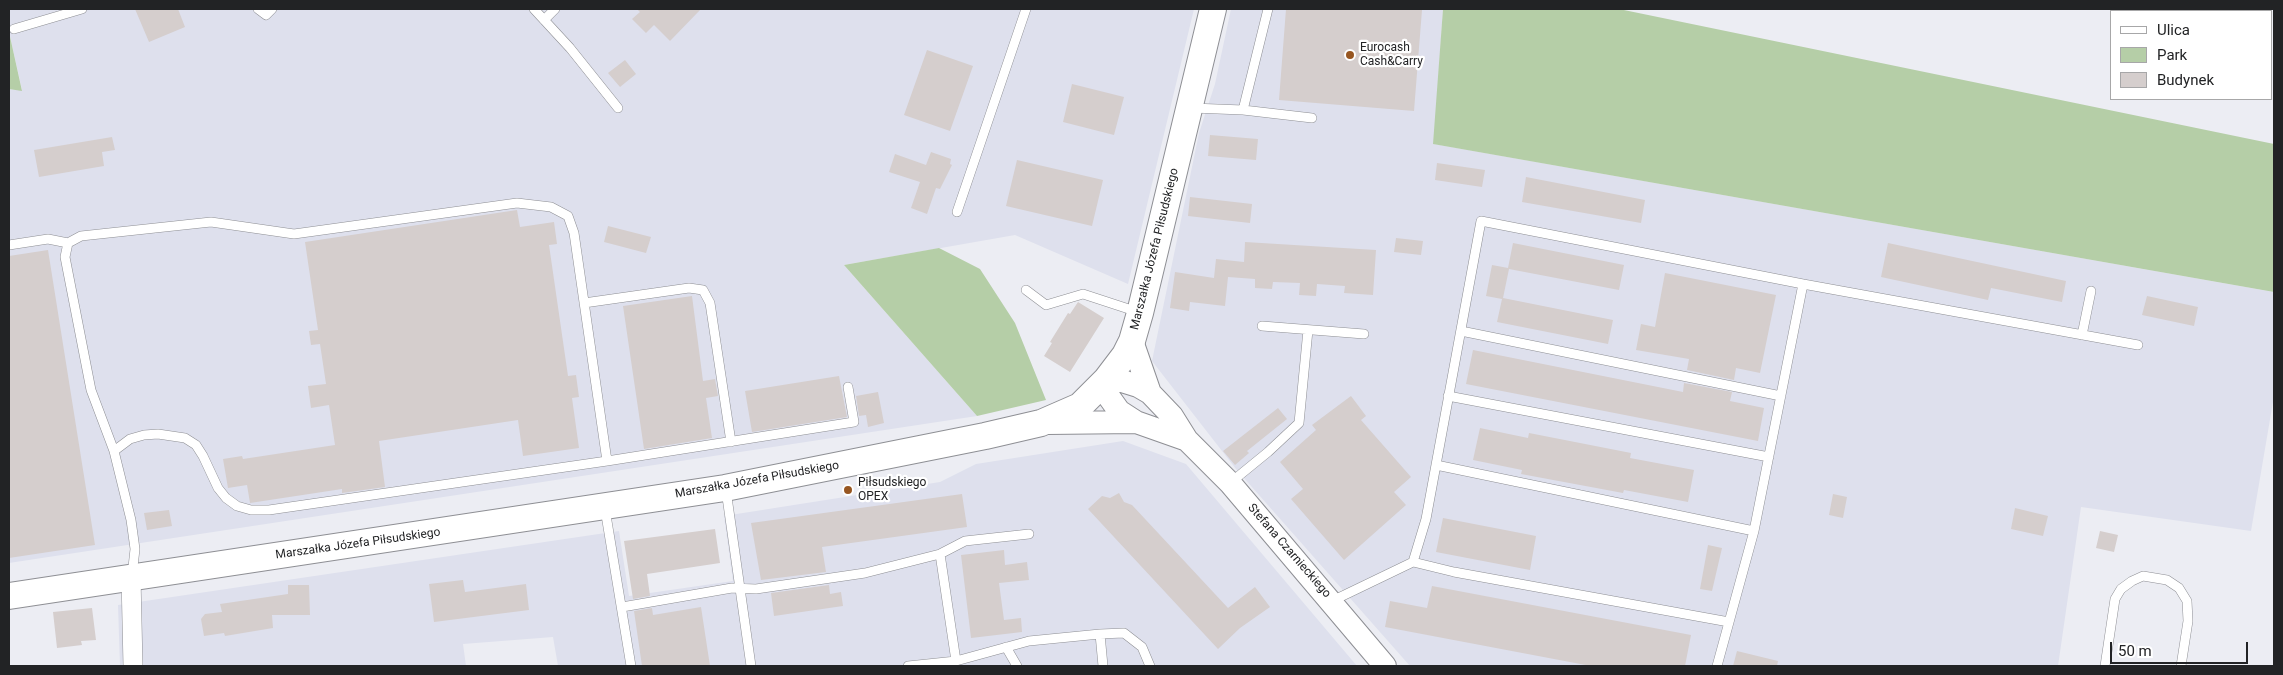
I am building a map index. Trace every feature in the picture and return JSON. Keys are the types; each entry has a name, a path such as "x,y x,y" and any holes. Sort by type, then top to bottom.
{"main road":[{"name":"Marszałka Józefa Piłsudskiego","path":"9,596 726,488 873,460 1040,423 1080,406 1106,380 1125,355 1132,341 1213,9"}],"street":[{"name":"Stefana Czarnieckiego","path":"1132,341 1150,393"},
{"name":"Stefana Czarnieckiego","path":"1187,440 1136,422 1119,411 1108,397 1106,380 1122,381 1138,386 1150,393 1172,416 1187,440 1230,483 1386,666"},
{"name":"Stefana Czarnieckiego","path":"1040,423 1136,422"},
{"path":"131,577 133,666"}],"lane":[{"path":"14,29 82,9"},
{"path":"258,9 266,15 272,9"},
{"path":"534,9 570,48 618,108"},
{"path":"544,20 555,9"},
{"path":"957,212 1026,9"},
{"path":"1243,110 1268,9"},
{"path":"1190,108 1243,110 1312,118"},
{"path":"9,245 48,239 68,243 81,236 211,222 294,234 516,203 551,207 568,216 574,233 607,461"},
{"path":"1413,562 1426,519 1481,221 1803,284 2138,345"},
{"path":"68,243 65,257 91,390 114,451 132,520 135,549 131,577"},
{"path":"1717,666 1754,531 1803,284"},
{"path":"584,303 689,288 703,290 710,303 731,442"},
{"path":"1026,290 1046,305 1083,294 1140,313"},
{"path":"2082,335 2091,291"},
{"path":"1262,326 1364,334"},
{"path":"1230,483 1268,452 1298,423 1308,330"},
{"path":"1461,331 1781,396"},
{"path":"114,451 130,439 144,435 158,434 185,438 196,445 218,488 226,498 237,506 251,510 296,508 854,422 848,387"},
{"path":"1448,396 1769,457"},
{"path":"1436,465 1754,531"},
{"path":"726,488 751,666"},
{"path":"604,506 631,666"},
{"path":"622,607 732,588 756,589 865,573 940,554 965,541 1029,534"},
{"path":"940,554 956,661"},
{"path":"1332,601 1413,562 1454,572 1729,622"},
{"path":"2105,666 2116,599 2121,589 2132,580 2143,576 2166,580 2179,588 2187,601 2188,621 2181,666"},
{"path":"908,666 956,661 1030,641 1100,634 1124,634 1134,639 1142,647 1150,666"},
{"path":"1100,634 1103,666"},
{"path":"1006,647 1017,666"}],"shaded area":[{"path":"9,9 1194,9 1128,284 1015,235 844,265 977,416 9,563 9,89 22,90 9,32"},
{"path":"1231,9 1443,9 1434,144 2274,292 2274,396 2251,531 2081,507 2058,666 1410,666 1236,469 1152,361 1199,133 1215,84"},
{"path":"1123,441 1186,464 1357,666 558,666 553,637 463,644 466,666 120,666 118,605 619,531 629,596 733,581 724,516 940,482 976,464"}],"green space":[{"path":"1443,9 1619,9 2274,144 2274,292 1433,144"},
{"path":"9,32 22,91 9,89"},
{"path":"939,248 980,269 1015,323 1046,400 977,416 844,265"}],"building":[{"path":"135,9 178,9 185,27 149,42"},
{"path":"637,9 701,9 670,41 654,25 646,33 632,19 640,12"},
{"name":"Eurocash Cash&Carry","path":"1286,9 1422,10 1414,111 1279,100"},
{"path":"927,50 973,66 950,131 904,115"},
{"path":"625,60 636,74 620,87 608,73"},
{"path":"1072,84 1124,97 1114,135 1063,122"},
{"path":"1210,135 1258,139 1256,160 1208,156"},
{"path":"112,137 115,150 102,152 104,166 39,177 34,150"},
{"path":"931,152 951,159 950,164 952,165 940,189 936,188 927,214 911,208 920,182 889,172 895,154 926,165"},
{"path":"1017,160 1103,180 1092,226 1006,206"},
{"path":"1437,163 1485,170 1482,187 1435,180"},
{"path":"1526,177 1645,200 1641,223 1522,202"},
{"path":"1190,197 1252,204 1250,223 1188,216"},
{"path":"517,210 520,227 554,222 557,244 549,245 568,376 576,375 579,397 572,398 579,448 523,456 518,420 379,441 385,487 342,493 342,489 250,503 247,485 228,488 223,459 242,456 243,459 335,445 329,405 311,408 308,386 326,384 320,344 311,345 309,331 318,330 305,242"},
{"path":"608,226 651,237 646,253 604,242"},
{"path":"1396,238 1423,241 1421,255 1394,252"},
{"path":"1245,242 1376,250 1373,295 1344,293 1345,286 1317,284 1316,296 1299,295 1300,283 1273,282 1272,289 1255,288 1255,279 1228,277 1225,306 1190,302 1189,311 1170,308 1175,272 1214,278 1216,259 1244,262"},
{"path":"1513,243 1624,265 1619,290 1509,269 1503,298 1613,320 1608,344 1497,322 1502,299 1486,296 1492,265 1508,268"},
{"path":"1888,243 2066,281 2062,302 1991,288 1988,300 1881,277"},
{"path":"48,250 95,545 9,558 9,256"},
{"path":"1665,273 1776,295 1760,373 1736,368 1734,380 1687,370 1689,359 1636,350 1641,324 1655,327"},
{"path":"692,296 703,381 715,379 718,396 706,398 712,438 644,449 623,306"},
{"path":"2147,296 2198,307 2194,326 2142,315"},
{"path":"1078,302 1104,318 1070,372 1044,356 1052,343 1050,342 1068,313 1070,314"},
{"path":"1473,350 1683,392 1684,383 1732,392 1730,401 1764,408 1758,441 1466,384"},
{"path":"839,376 847,417 752,432 745,391"},
{"path":"878,392 884,423 868,427 866,415 859,416 856,396"},
{"path":"1351,396 1366,416 1361,420 1411,477 1394,492 1406,505 1344,560 1291,499 1303,489 1280,462 1316,430 1312,425"},
{"path":"1278,408 1287,419 1247,451 1249,453 1235,465 1223,451"},
{"path":"1480,428 1528,438 1529,433 1631,453 1630,458 1694,470 1688,502 1624,490 1623,493 1521,474 1522,470 1473,460"},
{"path":"1119,493 1124,502 1132,505 1228,608 1255,587 1270,607 1240,628 1218,649 1088,509 1102,496 1110,498"},
{"path":"962,494 967,527 822,547 826,572 761,580 751,523"},
{"path":"1833,494 1847,497 1843,518 1829,515"},
{"path":"2015,508 2048,516 2043,536 2011,529"},
{"path":"169,510 172,526 147,530 144,513"},
{"path":"1443,518 1536,536 1530,570 1436,552"},
{"path":"715,529 720,563 647,574 650,596 633,599 624,541"},
{"path":"2100,531 2118,535 2114,552 2096,548"},
{"path":"1708,545 1722,548 1712,591 1700,589"},
{"path":"1004,550 1005,565 1027,562 1029,580 999,583 1004,620 1021,618 1022,632 971,638 961,555"},
{"path":"463,580 465,592 526,584 529,610 434,622 429,584"},
{"path":"288,585 309,585 310,615 272,615 273,628 225,636 224,633 204,636 201,619 205,614 222,612 220,604 288,594"},
{"path":"829,585 830,594 841,592 843,606 774,616 771,593"},
{"path":"1432,586 1691,635 1685,666 1591,666 1385,627 1390,601 1427,608"},
{"path":"701,607 710,666 642,666 634,611 652,608 653,615"},
{"path":"92,608 96,640 81,641 82,645 57,648 53,612"},
{"path":"1737,651 1778,661 1777,666 1733,666"}],"place":[{"name":"Eurocash Cash&Carry","path":"1350,55"},
{"name":"Piłsudskiego OPEX","path":"848,490"}]}
